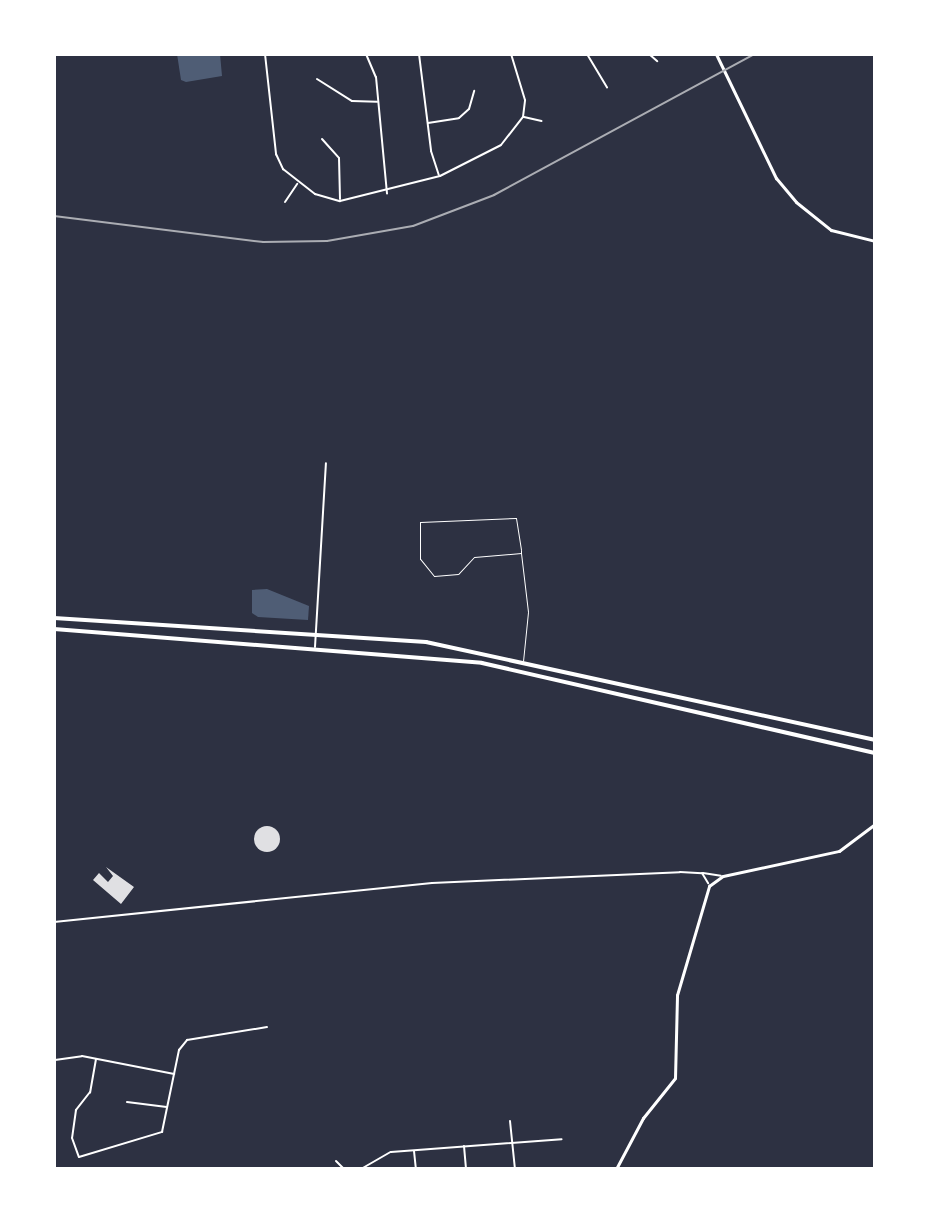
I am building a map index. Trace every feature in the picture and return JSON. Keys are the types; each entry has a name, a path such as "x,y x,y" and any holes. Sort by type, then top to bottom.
{"main road":[{"path":"54,618 426,642 523,660 875,740"},
{"path":"54,629 425,656 520,672 875,753"},
{"path":"707,715 722,716 728,707"},
{"path":"54,1031 54,1091"}],"street":[{"path":"265,54 276,154 298,183 340,201 387,193 440,176 501,145 523,117 523,82 511,54"},
{"path":"366,54 376,77 387,193"},
{"path":"419,54 427,123 440,176"},
{"path":"587,54 607,87"},
{"path":"649,54 657,61"},
{"path":"716,54 776,178 796,202 831,230 875,241"},
{"path":"317,79 352,101 377,102"},
{"path":"427,123 459,118 469,109 474,91"},
{"path":"523,117 542,121"},
{"path":"322,139 339,158 340,201"},
{"path":"285,202 298,183"},
{"path":"315,648 326,463"},
{"path":"54,922 432,883 702,873 723,876 839,851 875,824"},
{"path":"702,873 709,886"},
{"path":"616,1169 635,1130 675,1078 677,995 709,886 723,876"},
{"path":"96,1059 90,1092 76,1110 72,1138 79,1157 156,1137 168,1107 179,1050 195,1035 267,1027"},
{"path":"55,1060 96,1059 174,1074"},
{"path":"127,1102 168,1107"},
{"path":"510,1121 515,1169"},
{"path":"361,1169 380,1155 512,1140 562,1139"},
{"path":"464,1145 466,1167"},
{"path":"414,1150 416,1169"},
{"path":"336,1161 344,1169"}],"lane":[{"path":"520,672 528,612 521,553 516,518 420,522 420,559 434,576 458,574 474,557 521,553"}],"water":[{"path":"177,54 220,54 222,76 186,82 181,80"},
{"path":"267,589 309,606 308,620 258,617 252,613 252,590"}],"building":[{"path":"267,826 276,830 280,839 276,848 267,852 258,848 254,839 258,830"},
{"path":"106,867 134,887 121,904 93,880 99,873 108,882 113,876"}],"railway":[{"path":"54,216 263,242 327,241 413,226 494,195 755,54"}]}
